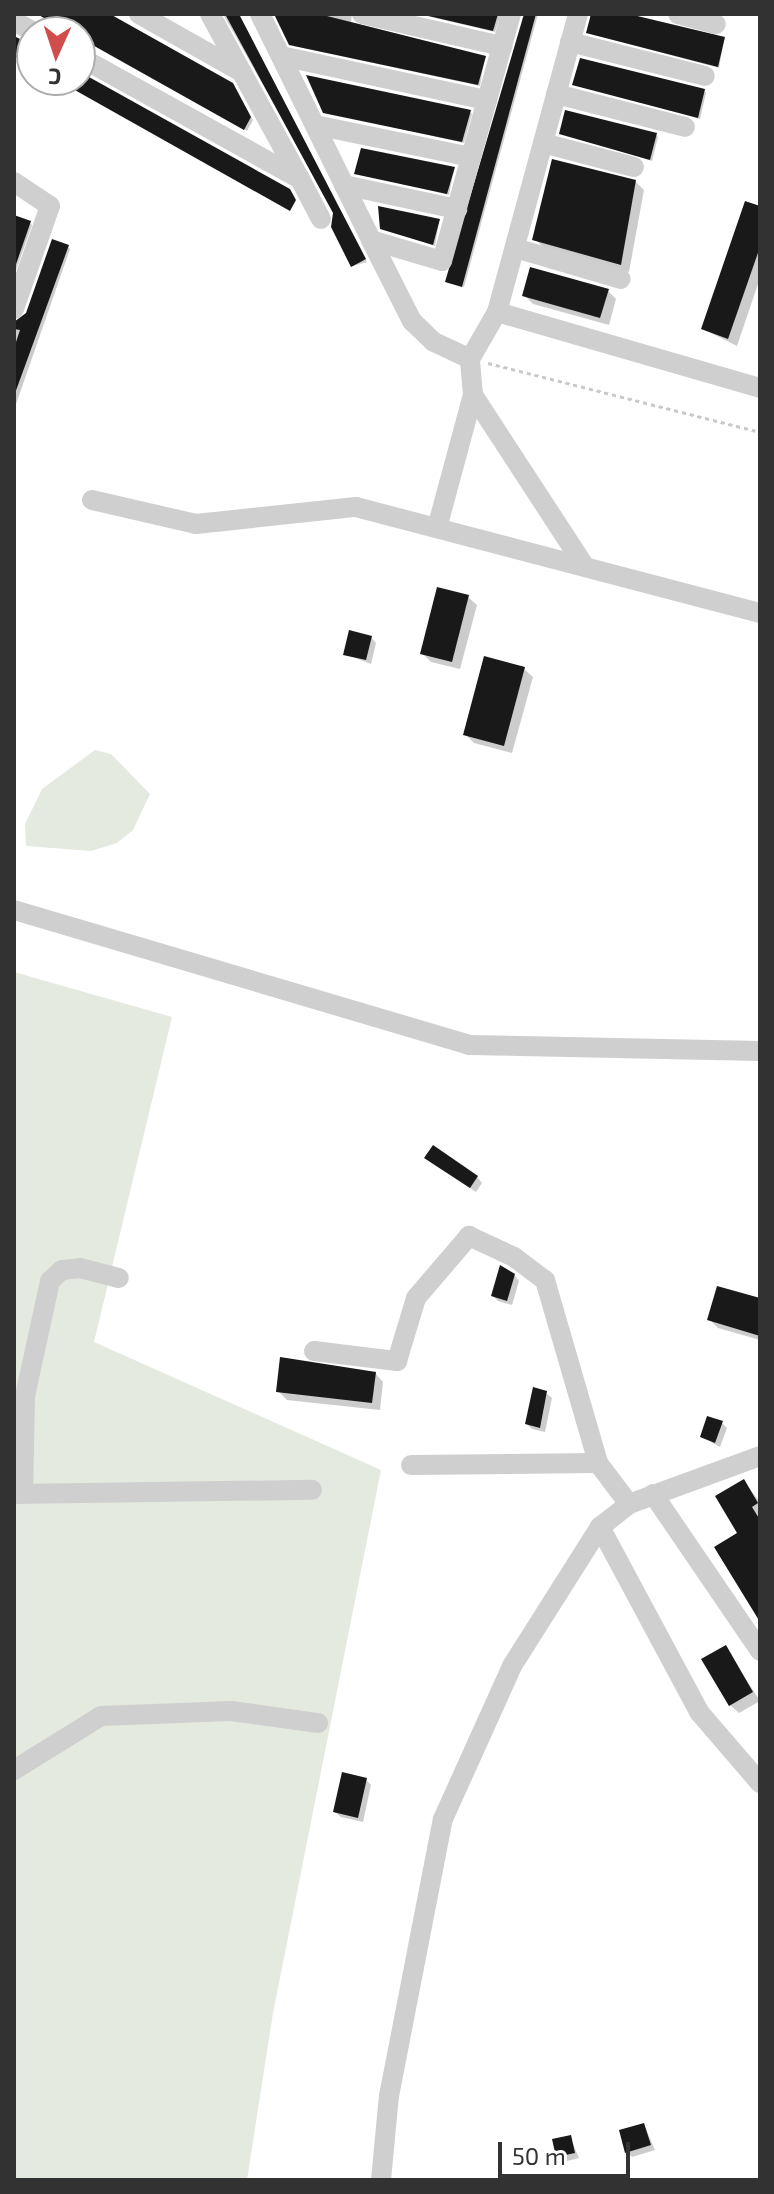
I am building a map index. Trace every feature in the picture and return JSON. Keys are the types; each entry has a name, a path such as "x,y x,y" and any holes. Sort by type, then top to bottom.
{"street":[{"path":"139,14 242,72"},
{"path":"210,14 321,219"},
{"path":"260,14 412,321 434,342 470,359"},
{"path":"362,14 502,46"},
{"path":"371,240 442,261 511,14"},
{"path":"437,528 473,395 470,359 497,312 578,14"},
{"path":"678,14 716,24"},
{"path":"570,42 705,76"},
{"path":"281,56 487,100"},
{"path":"96,66 300,179"},
{"path":"556,94 685,127"},
{"path":"315,125 471,157"},
{"path":"543,143 634,167"},
{"path":"14,182 50,206 14,309"},
{"path":"344,185 457,209"},
{"path":"515,248 621,279"},
{"path":"497,312 760,388"},
{"path":"473,395 585,567"},
{"path":"92,500 196,524 356,507 760,613"},
{"path":"14,910 469,1045 760,1051"},
{"path":"314,1351 397,1361 416,1298 469,1236 514,1257 545,1280 598,1463 629,1504"},
{"path":"119,1278 80,1268 62,1270 50,1281 25,1396 18,1494 312,1490"},
{"path":"381,2180 389,2096 443,1819 512,1666 600,1527 629,1504 760,1456"},
{"path":"411,1465 598,1463"},
{"path":"653,1494 760,1651"},
{"path":"600,1527 699,1712 760,1783"},
{"path":"14,1770 101,1716 231,1711 318,1723"}],"path":[{"path":"470,359 760,432"}],"shaded area":[{"path":"95,750 111,754 150,794 133,830 117,843 91,851 26,846 25,824 42,789"},
{"path":"14,972 172,1017 94,1342 381,1470 273,2013 247,2180 14,2180"}],"building":[{"path":"37,14 110,14 233,83 251,117 244,130 96,47 96,16"},
{"path":"225,14 239,14 366,259 351,267 331,227 333,213"},
{"path":"274,14 319,14 486,56 478,85 289,45"},
{"path":"420,14 498,14 493,31"},
{"path":"524,14 536,14 462,287 445,282"},
{"path":"591,14 629,14 725,37 718,67 586,33"},
{"path":"14,36 16,57 14,56"},
{"path":"580,58 705,89 698,118 572,85"},
{"path":"306,75 471,110 462,142 323,113"},
{"path":"96,81 290,189 296,200 290,211 85,96 96,96"},
{"path":"565,110 657,133 650,160 559,134"},
{"path":"361,148 455,167 447,194 354,174"},
{"path":"552,159 636,180 621,265 532,240"},
{"path":"745,201 760,206 760,247 728,339 701,329"},
{"path":"378,206 440,219 433,245 380,229"},
{"path":"14,215 31,221 14,270"},
{"path":"52,239 69,245 14,396 14,348 20,330 14,329 14,322 26,313"},
{"path":"530,267 609,289 600,318 522,296"},
{"path":"437,587 469,595 452,662 420,654"},
{"path":"349,630 372,636 366,660 343,655"},
{"path":"484,656 525,667 504,746 463,735"},
{"path":"433,1145 478,1176 470,1188 424,1158"},
{"path":"500,1265 515,1274 507,1301 491,1296"},
{"path":"717,1286 760,1298 760,1336 707,1320"},
{"path":"280,1357 376,1372 372,1403 276,1392"},
{"path":"533,1387 547,1391 540,1428 525,1424"},
{"path":"707,1416 723,1421 715,1443 700,1437"},
{"path":"744,1479 758,1503 752,1507 760,1520 760,1622 714,1547 737,1533 715,1496"},
{"path":"726,1645 753,1692 729,1706 701,1659"},
{"path":"342,1772 367,1778 358,1818 333,1812"},
{"path":"644,2123 651,2145 625,2153 619,2130"},
{"path":"571,2135 575,2153 556,2157 552,2139"}]}
